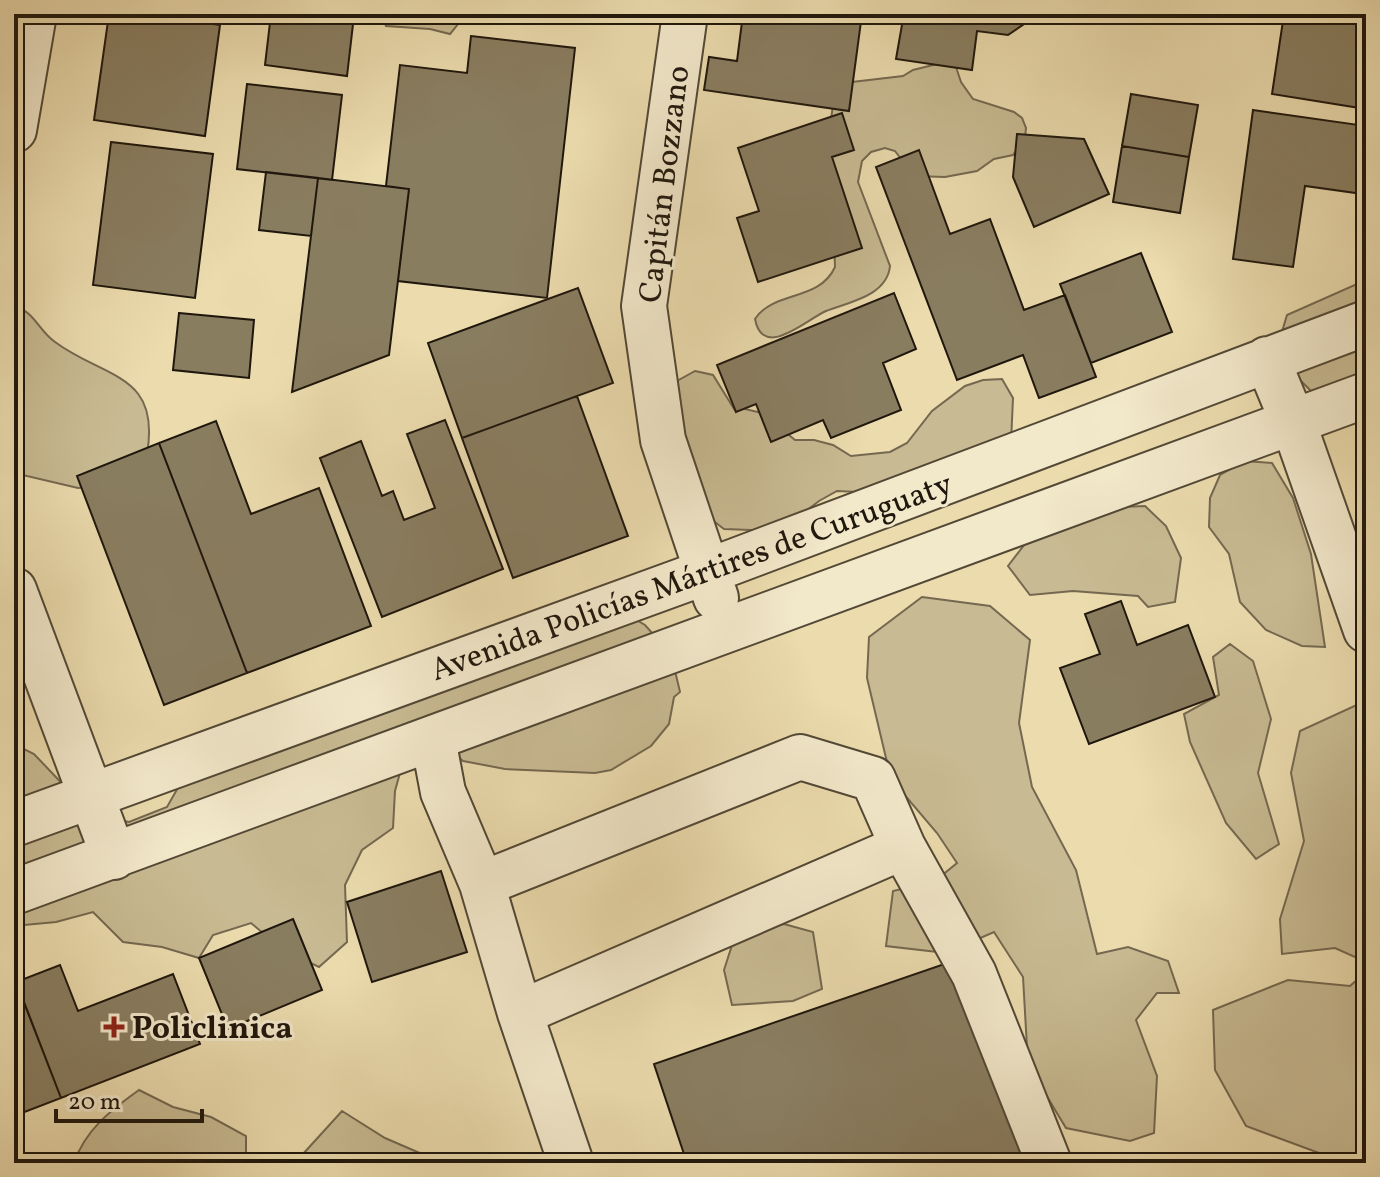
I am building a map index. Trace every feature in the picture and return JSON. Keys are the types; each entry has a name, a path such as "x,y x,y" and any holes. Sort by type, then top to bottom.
{"street":[{"path":"14,130 34,14"},
{"name":"Capitán Bozzano","path":"685,14 644,306 663,440 706,572 729,630"},
{"name":"Avenida Policías Mártires de Curuguaty","path":"14,824 706,572 1366,323"},
{"path":"1267,359 1293,422 1366,630"},
{"name":"Avenida Policías Mártires de Curuguaty","path":"14,892 1366,395"},
{"path":"14,590 114,857"},
{"path":"433,739 443,792 482,884 520,1013 571,1163"},
{"path":"482,884 800,757 873,779 903,847 974,974 1049,1163"},
{"path":"520,1013 903,847"}],"shaded area":[{"path":"381,14 466,14 450,34 430,29 386,26"},
{"path":"945,62 955,64 961,82 973,99 1014,112 1022,118 1026,128 1025,138 1013,155 994,159 977,171 945,177 914,176 895,151 885,148 871,152 862,161 858,182 890,266 887,276 866,296 826,311 786,334 767,337 760,331 755,319 763,310 818,286 835,267 830,125 835,93 852,82 903,76 913,70"},
{"path":"1366,280 1366,390 1323,403 1293,373 1281,335 1287,315"},
{"path":"14,306 27,312 55,342 125,382 137,393 146,408 149,427 147,454 99,486 78,488 14,473"},
{"path":"695,371 713,375 736,412 741,408 762,413 795,440 814,440 833,445 851,456 890,452 907,443 932,411 965,386 983,380 1002,379 1013,398 1011,442 858,492 837,491 780,531 724,529 707,516 664,395 677,381"},
{"path":"1245,461 1272,463 1293,498 1311,554 1325,647 1302,646 1266,630 1240,602 1229,554 1209,527 1210,498 1220,475"},
{"path":"1145,506 1166,526 1181,558 1175,602 1148,607 1138,596 1073,591 1030,595 1008,566 1034,532 1120,507"},
{"path":"922,597 990,606 1030,640 1019,723 1032,787 1076,870 1097,954 1128,947 1168,961 1179,993 1157,993 1136,1020 1157,1076 1154,1133 1130,1141 1066,1128 1028,1065 1023,977 994,932 946,953 886,946 893,891 935,881 957,863 937,833 891,779 867,678 869,637"},
{"path":"609,604 645,625 671,654 680,692 674,697 669,724 651,746 611,770 595,773 505,769 463,761 455,754 405,755 395,791 393,828 362,850 345,885 347,942 319,967 283,950 251,923 213,935 199,958 162,947 123,942 93,912 56,922 14,926 14,744 34,754 91,814 129,822 167,807 188,770"},
{"path":"1230,644 1253,661 1271,719 1258,773 1279,844 1256,859 1226,823 1190,742 1184,714 1219,695 1213,657"},
{"path":"1363,702 1366,708 1366,962 1335,948 1282,954 1280,919 1304,841 1291,773 1300,731"},
{"path":"784,924 813,932 822,989 793,1001 732,1005 724,970 733,942 765,926"},
{"path":"1366,972 1366,1155 1319,1153 1246,1126 1215,1070 1213,1010 1288,980 1350,986"},
{"path":"139,1090 173,1107 211,1117 246,1136 246,1162 74,1163 92,1131"},
{"path":"342,1111 385,1138 429,1157 430,1163 303,1163 303,1154"}],"building":[{"path":"109,14 141,14 220,25 205,136 94,120"},
{"path":"271,14 353,24 347,76 265,65"},
{"path":"743,14 862,14 849,111 704,90 709,57 737,61"},
{"path":"869,14 1039,14 1008,35 977,31 972,70 896,59 903,19"},
{"path":"1284,14 1366,14 1366,109 1272,94"},
{"path":"471,36 575,48 547,298 398,281 409,189 386,186 400,65 467,73"},
{"path":"247,84 342,95 332,180 237,169"},
{"path":"1131,94 1198,105 1189,157 1122,146"},
{"path":"1253,110 1366,126 1363,194 1305,186 1293,267 1233,259"},
{"path":"842,113 854,150 832,157 862,248 758,282 737,218 759,211 738,148"},
{"path":"1017,134 1084,139 1109,194 1034,227 1013,177"},
{"path":"111,142 213,154 195,298 93,285"},
{"path":"1122,146 1189,157 1180,213 1113,202"},
{"path":"919,150 950,234 990,219 1024,310 1065,295 1096,377 1039,398 1023,355 957,380 876,167"},
{"path":"266,172 318,178 311,236 259,230"},
{"path":"318,178 409,189 389,355 292,392"},
{"path":"1141,253 1172,332 1091,363 1060,284"},
{"path":"578,288 613,383 462,438 428,343"},
{"path":"894,293 916,349 883,363 901,410 831,438 823,420 771,442 756,404 736,412 717,365"},
{"path":"179,313 254,320 249,378 173,370"},
{"path":"577,396 628,536 513,578 462,438"},
{"path":"445,420 503,569 382,617 320,458 361,441 382,496 393,491 404,520 435,508 407,434"},
{"path":"216,421 251,514 319,488 371,626 247,673 159,443"},
{"path":"159,443 247,673 164,705 77,476"},
{"path":"1121,601 1137,645 1188,625 1215,697 1089,744 1060,668 1100,654 1085,614"},
{"path":"441,871 467,952 372,982 347,902"},
{"path":"293,919 322,990 228,1029 199,958"},
{"path":"956,960 1024,1163 687,1163 654,1064"},
{"name":"Policlinica","path":"60,965 78,1011 173,974 200,1044 61,1098 16,982"},
{"path":"14,976 61,1098 14,1116"}],"place":[{"name":"Policlinica","path":"114,1027"}]}
